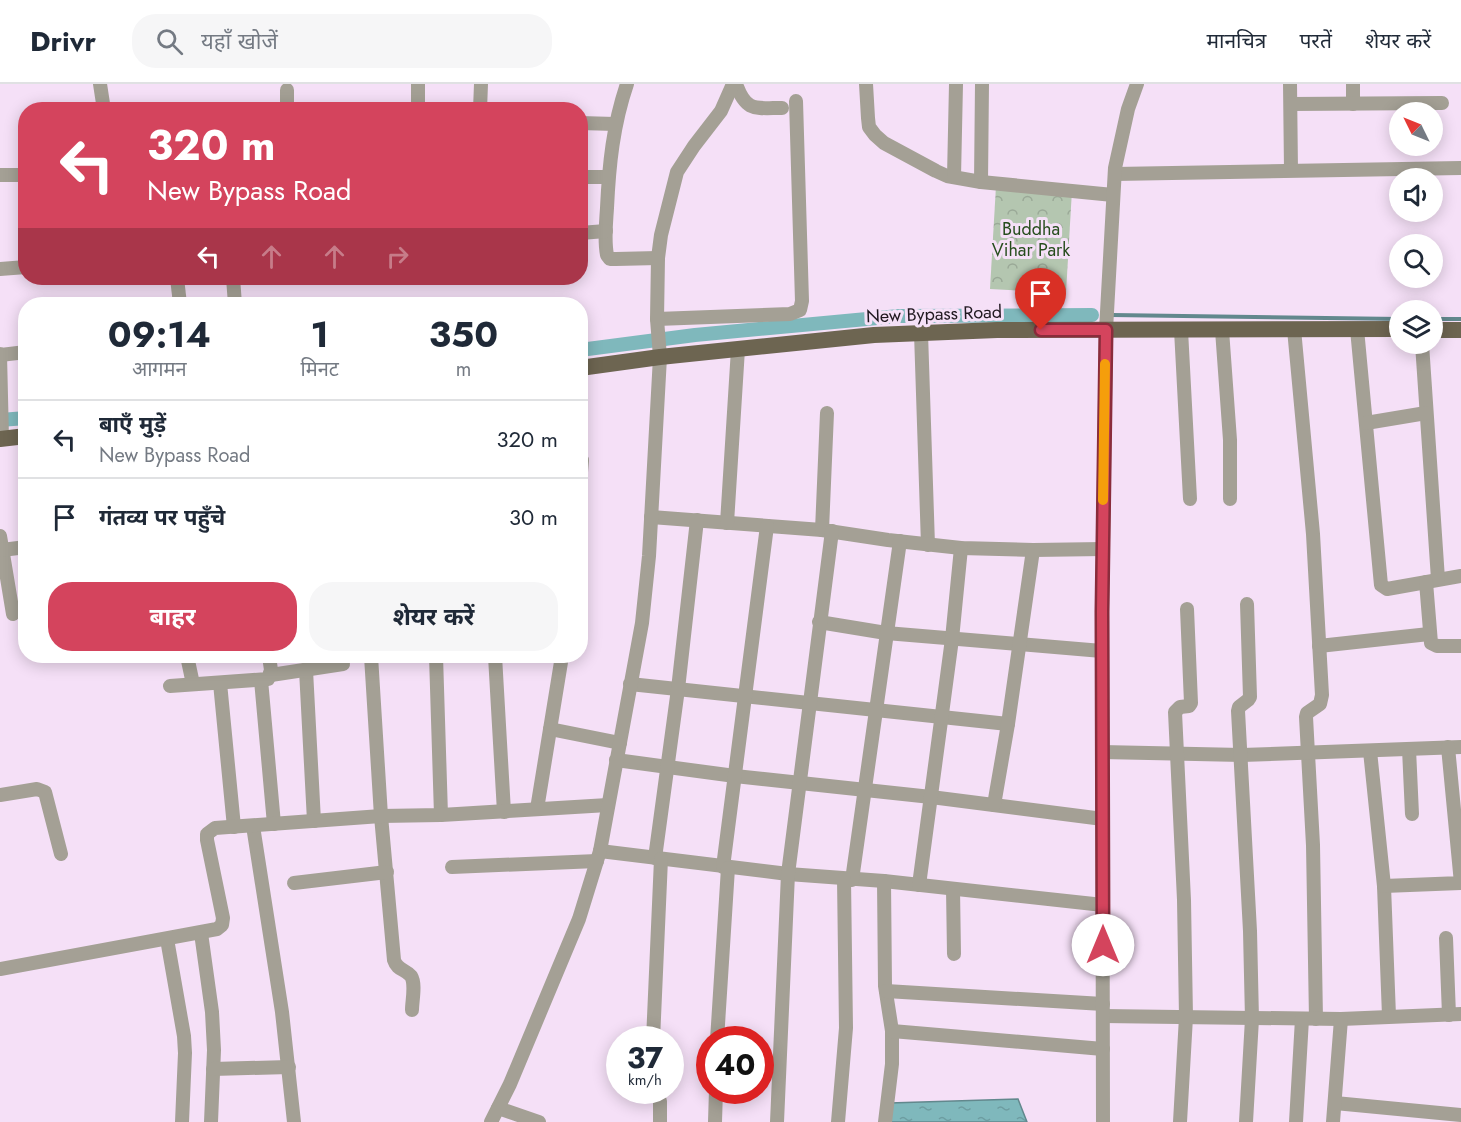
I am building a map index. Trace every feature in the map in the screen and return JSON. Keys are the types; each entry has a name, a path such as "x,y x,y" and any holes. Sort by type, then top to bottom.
{"main road":[{"name":"New Bypass Road","path":"588,366 659,346 738,349 874,335 997,330 1389,329"},
{"path":"1443,330 1461,330"},
{"path":"1,424 18,432"}],"street":[{"path":"100,84 103,102"},
{"path":"418,84 418,102"},
{"path":"480,102 481,84"},
{"path":"627,84 615,124 608,177 607,255 610,259 658,258"},
{"path":"735,84 741,97 749,106 782,108"},
{"path":"491,1122 579,919 598,856 642,623 651,517 659,346 658,258 661,235 677,171 721,111 735,84"},
{"path":"866,84 869,127 878,138 936,171 981,182 1113,195"},
{"path":"954,177 956,84"},
{"path":"981,182 982,84"},
{"path":"1103,1122 1102,651 1106,330 1115,174 1124,128 1137,84"},
{"path":"1290,84 1291,170"},
{"path":"1353,84 1353,104"},
{"path":"287,90 287,102"},
{"path":"657,319 790,314 800,310 802,301 796,101"},
{"path":"1291,104 1389,104"},
{"path":"588,123 615,124"},
{"path":"1115,174 1461,168"},
{"path":"0,175 18,175"},
{"path":"588,177 608,177"},
{"path":"588,232 606,231"},
{"path":"0,269 18,268"},
{"path":"1294,329 1312,534 1322,700 1316,708 1307,712 1313,845 1316,1019"},
{"path":"1357,329 1381,585 1387,589 1461,576"},
{"path":"1181,330 1190,499"},
{"path":"1222,330 1230,440 1230,499"},
{"path":"921,333 928,545"},
{"path":"728,523 738,349"},
{"path":"1,424 0,354 18,353"},
{"path":"1423,354 1432,580 1430,634 1433,646 1461,646"},
{"path":"777,1122 788,874 810,704 827,530 827,413"},
{"path":"1366,423 1426,413"},
{"path":"651,517 827,530 961,548 1103,549"},
{"path":"653,1026 658,858 697,520"},
{"path":"718,1026 725,867 767,526"},
{"path":"838,1122 846,1042 848,879 866,791 900,541"},
{"path":"13,614 1,543 18,546"},
{"path":"919,885 952,639 961,548"},
{"path":"994,805 1033,550"},
{"path":"1246,1122 1252,1019 1239,707 1248,700 1250,691 1247,604"},
{"path":"1180,1122 1186,1017 1184,900 1175,712 1180,707 1189,706 1191,703 1188,609"},
{"path":"819,622 886,633 1102,651"},
{"path":"1319,646 1430,634"},
{"path":"188,663 193,684"},
{"path":"268,663 266,678 274,824"},
{"path":"371,663 381,816 394,960 395,964 408,974 413,982 412,1010"},
{"path":"436,663 441,815"},
{"path":"495,663 504,812"},
{"path":"537,810 561,663"},
{"path":"170,686 266,678 343,664"},
{"path":"306,670 314,821"},
{"path":"220,683 234,827"},
{"path":"630,684 1008,724"},
{"path":"550,729 620,743"},
{"path":"1102,752 1242,755 1455,747 1461,883 1384,886"},
{"path":"1409,749 1412,814"},
{"path":"1370,751 1384,886 1389,1016"},
{"path":"616,760 1102,819"},
{"path":"0,795 37,789 45,792 61,854"},
{"path":"0,969 217,929 222,925 223,918 207,840 207,834 215,828 381,816 504,812 608,805"},
{"path":"253,826 280,991 294,1122"},
{"path":"452,867 598,856 658,858 788,874 884,881 1102,905"},
{"path":"294,882 387,873"},
{"path":"884,881 886,991 892,1031 892,1064 885,1122"},
{"path":"953,889 954,954"},
{"path":"201,933 212,1012 211,1122"},
{"path":"886,991 1186,1017 1341,1019 1455,1015 1446,938"},
{"path":"167,939 184,1036 182,1122"},
{"path":"1296,1122 1302,1019"},
{"path":"1333,1122 1341,1019"},
{"path":"892,1031 1103,1049"},
{"path":"213,1069 289,1067"},
{"path":"1335,1103 1461,1115"},
{"path":"660,1104 660,1122"},
{"path":"715,1122 716,1104"},
{"path":"498,1108 539,1122"}],"green space":[{"name":"Buddha Vihar Park","path":"996,186 1072,190 1066,293 990,289"}],"water":[{"path":"1018,1099 1027,1122 891,1122 890,1103"}],"waterway":[{"path":"588,349 695,335 899,316 1092,315"},
{"path":"1112,315 1389,319"},
{"path":"1443,319 1461,319"},
{"path":"0,420 18,419"}],"slow traffic":[{"path":"1103,500 1105,364"}],"route":[{"path":"1041,330 1106,330 1102,612 1103,945"}]}
